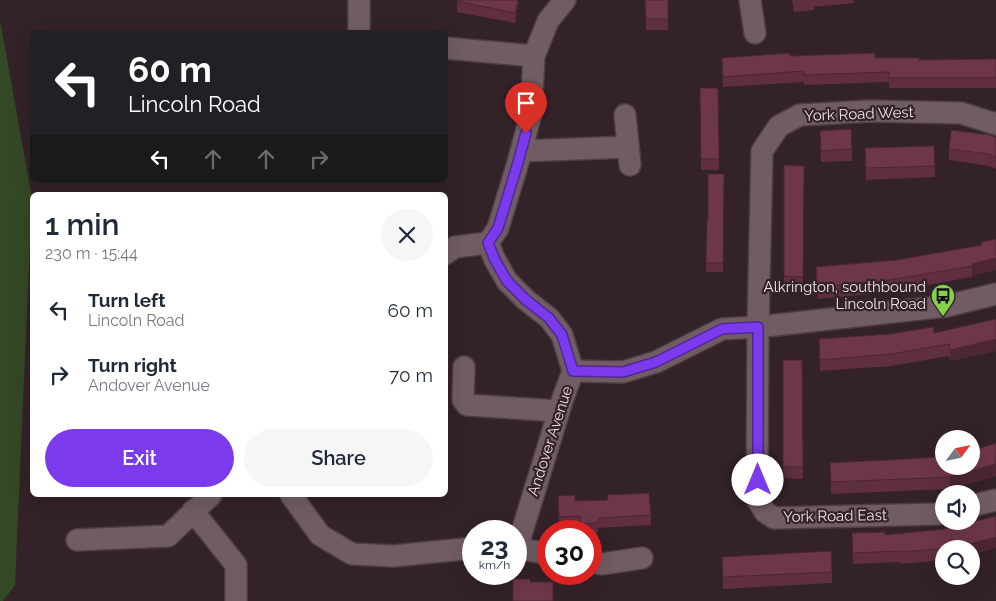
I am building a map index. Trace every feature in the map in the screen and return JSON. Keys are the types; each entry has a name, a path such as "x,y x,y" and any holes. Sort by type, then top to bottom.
{"street":[{"path":"359,0 359,30"},
{"path":"448,252 455,247 488,243 498,228 531,114 534,56 548,21 565,0"},
{"path":"750,0 755,33"},
{"path":"448,48 534,56"},
{"name":"York Road West","path":"758,327 762,151 779,126 800,115 870,111 961,113 996,124"},
{"path":"521,151 629,156 625,115"},
{"name":"Andover Avenue","path":"488,243 507,281 526,300 549,318 562,335 573,371 562,398 526,520"},
{"path":"573,371 623,372 656,362 722,329 758,327 947,306 996,294"},
{"name":"York Road East","path":"758,327 757,499 766,512 774,518 935,514"},
{"path":"464,367 463,400 466,405 559,411"},
{"path":"77,540 168,536 209,497"},
{"path":"292,497 320,534 352,554 393,556 462,549"},
{"path":"980,504 996,500"},
{"path":"193,511 236,565 236,601"},
{"path":"602,564 642,558"}],"green space":[{"path":"0,20 31,192 15,585 3,601 0,601"}],"building":[{"path":"457,0 518,0 515,13"},
{"path":"645,0 668,0 668,19 646,19"},
{"path":"790,53 790,56 875,53 875,58 919,58 919,60 996,59 996,78 889,78 889,72 804,75 804,71 723,77 722,58"},
{"path":"700,88 718,88 719,159 701,159"},
{"path":"851,129 852,149 821,151 820,131"},
{"path":"951,130 990,135 996,138 996,158 989,154 949,149"},
{"path":"934,146 935,166 866,168 865,148"},
{"path":"784,165 804,166 803,277 784,276"},
{"path":"708,174 724,174 723,263 706,263"},
{"path":"996,239 996,258 972,264 972,266 883,281 818,287 816,267 897,260 982,245 981,242"},
{"path":"996,319 996,339 950,350 949,344 891,354 820,360 819,339 890,334 933,327 934,333"},
{"path":"783,360 802,360 803,467 783,467"},
{"path":"996,443 996,464 980,469 980,448"},
{"path":"935,457 935,475 957,475 950,477 831,482 830,463"},
{"path":"649,493 651,515 598,518 598,520 580,520 580,516 559,517 558,496 575,495 575,501 608,500 607,495"},
{"path":"996,516 996,537 980,541 935,540 935,549 853,553 852,533 885,532 885,535 935,530 980,530 980,520"},
{"path":"831,551 832,572 723,577 722,557"},
{"path":"527,579 530,579 530,582 537,582 537,585 553,585 553,601 513,601 513,585 527,585"}],"place":[{"name":"Alkrington, southbound Lincoln Road","path":"943,317"}],"route":[{"path":"526,133 498,228 488,243 507,281 526,300 549,318 562,335 573,371 623,372 656,362 722,329 758,327 758,480"}]}
